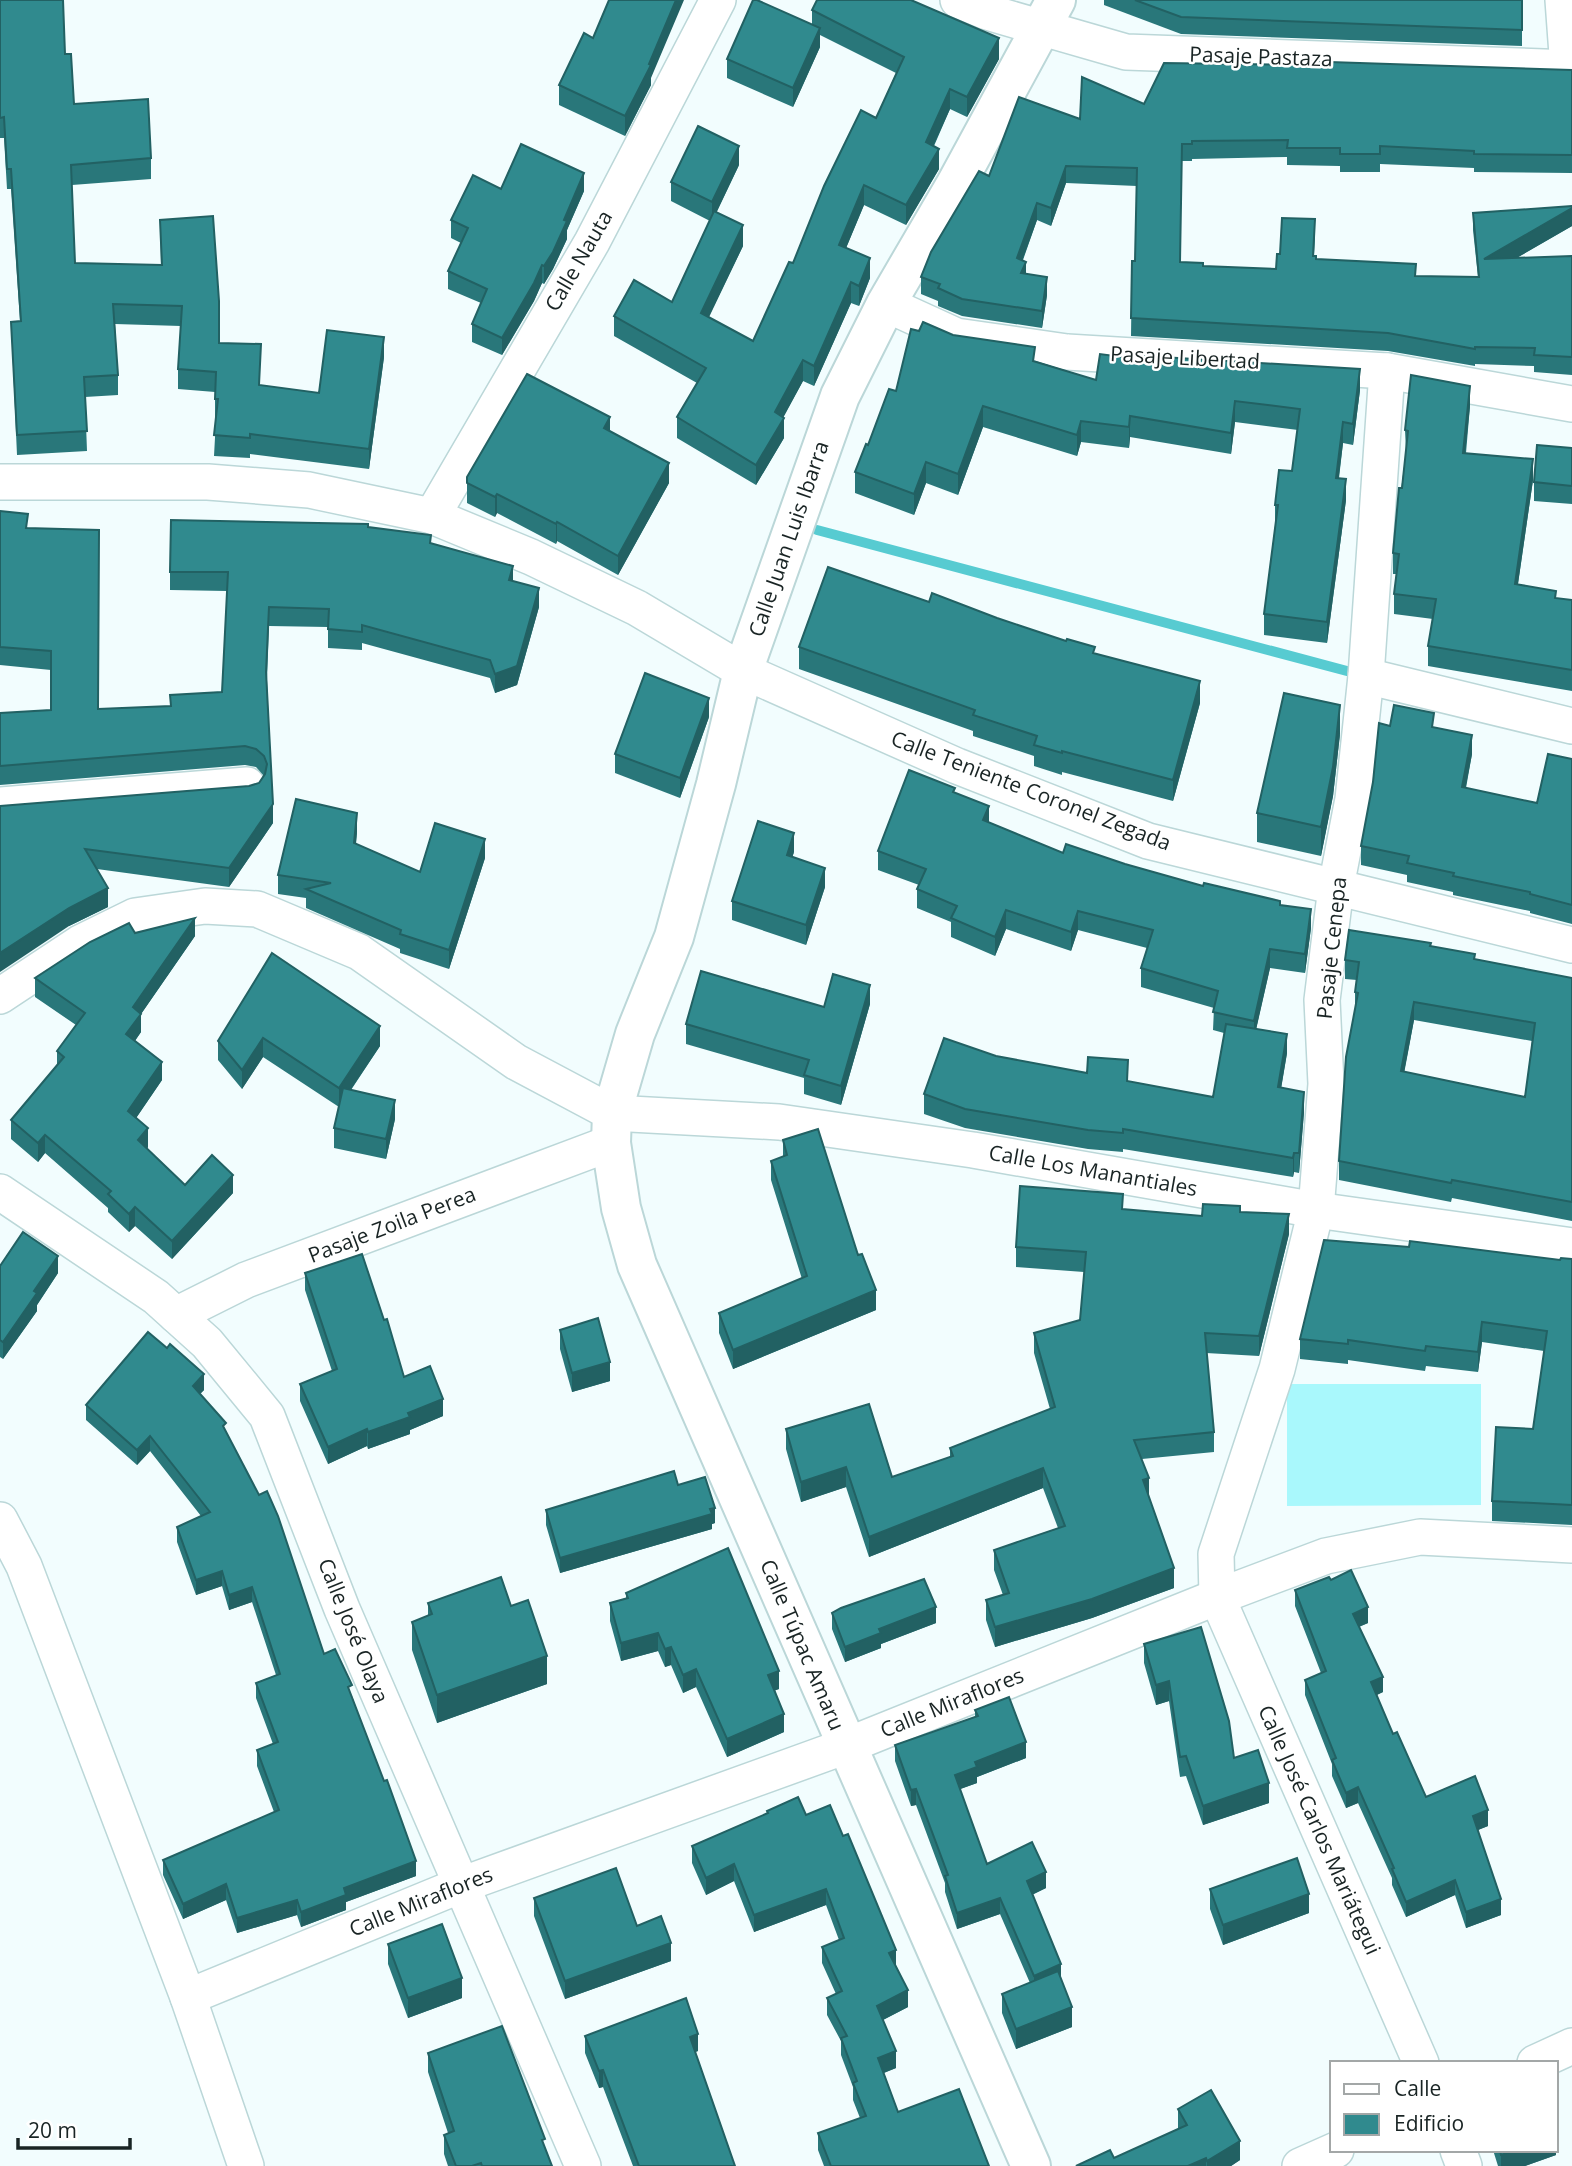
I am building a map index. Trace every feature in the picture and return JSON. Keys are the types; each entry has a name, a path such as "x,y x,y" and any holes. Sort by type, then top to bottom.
{"street":[{"name":"Calle Nauta","path":"432,516 592,242 718,0"},
{"name":"Pasaje Pastaza","path":"958,0 987,12 1047,14 1126,52 1570,68"},
{"path":"1563,0 1570,68"},
{"name":"Calle Juan Luis Ibarra","path":"611,1128 635,1034 674,937 716,784 743,671 840,396 886,304 956,184 1047,14"},
{"name":"Pasaje Libertad","path":"886,304 956,336 1067,352 1387,371 1572,404"},
{"name":"Pasaje Cenepa","path":"1217,1597 1216,1554 1277,1369 1316,1210 1326,1084 1322,1000 1336,887 1353,799 1366,676 1387,371"},
{"name":"Calle Teniente Coronel Zegada","path":"0,482 208,482 296,489 432,516 531,557 637,608 743,671 957,766 1148,841 1572,945"},
{"path":"1366,676 1572,726"},
{"path":"0,805 247,785"},
{"path":"0,996 80,943 135,916 205,906 257,909 359,952 611,1128"},
{"name":"Calle Los Manantiales","path":"611,1128 779,1122 973,1150 1316,1210 1572,1246"},
{"name":"Pasaje Zoila Perea","path":"176,1315 246,1280 611,1128"},
{"name":"Calle Túpac Amaru","path":"611,1128 621,1208 637,1265 1031,2166"},
{"name":"Calle José Olaya","path":"0,1192 156,1297 207,1343 267,1416 342,1609 583,2166"},
{"path":"0,1520 24,1566 188,1997 246,2166"},
{"name":"Calle Miraflores","path":"188,1997 461,1885 846,1746 1326,1556 1420,1537 1572,1545"},
{"name":"Calle José Carlos Mariátegui","path":"1217,1597 1420,2061"},
{"path":"1539,2061 1572,2046"},
{"path":"1300,2166 1332,2152"}],"shaded area":[{"path":"1287,1384 1481,1384 1481,1505 1287,1506"}],"building":[{"path":"0,0 63,0 65,54 71,54 74,104 148,99 151,158 71,165 75,263 162,265 160,220 213,216 219,343 261,344 259,385 319,393 327,330 384,337 369,449 250,434 250,438 214,435 218,399 215,399 216,372 178,369 182,306 113,304 118,375 84,377 87,431 17,435 11,322 21,321 11,169 7,169 4,117 0,118"},
{"path":"609,0 676,0 649,64 651,65 625,116 559,85 584,33 593,38"},
{"path":"753,0 820,28 793,88 727,59"},
{"path":"817,0 911,0 999,38 967,97 950,89 926,142 939,149 906,205 864,185 839,245 870,258 859,286 851,282 814,366 803,360 775,412 784,418 756,465 677,417 706,368 614,316 634,280 672,302 714,211 743,225 701,313 753,341 789,262 793,263 824,186 861,110 876,118 904,57 812,10"},
{"path":"1135,0 1522,0 1522,30 1181,17"},
{"path":"1299,61 1572,70 1572,155 1474,154 1474,151 1380,146 1380,154 1340,154 1340,148 1287,148 1288,140 1192,141 1192,144 1182,144 1180,262 1203,263 1203,266 1276,269 1277,254 1280,254 1282,218 1315,219 1313,256 1316,256 1316,259 1416,264 1415,276 1479,277 1473,213 1572,206 1484,259 1572,256 1572,357 1534,355 1535,348 1475,349 1388,333 1131,318 1137,168 1066,166 1051,208 1037,203 1017,258 1026,262 1021,273 1047,277 1042,311 962,299 938,288 940,284 921,277 931,252 979,171 989,176 1019,97 1080,119 1082,77 1144,104 1164,63 1310,65"},
{"path":"698,126 739,146 712,202 671,182"},
{"path":"521,144 584,173 553,252 544,266 542,265 502,338 472,324 487,289 448,271 468,228 451,220 473,175 501,189"},
{"path":"923,322 953,335 1035,347 1033,361 1096,380 1100,354 1130,358 1130,355 1360,369 1353,424 1343,422 1336,478 1346,479 1327,622 1264,614 1278,505 1275,505 1279,470 1292,471 1300,409 1235,401 1231,433 1130,416 1129,427 1081,421 1077,435 983,406 958,474 926,462 914,494 855,472 889,389 896,391 911,329 919,331"},
{"path":"527,374 610,417 604,428 669,463 618,556 557,522 556,524 497,494 495,497 467,483 467,477"},
{"path":"1411,375 1470,386 1463,453 1533,459 1515,584 1556,591 1555,598 1572,600 1572,670 1428,646 1436,599 1394,594 1399,554 1393,553 1408,431 1405,430"},
{"path":"1537,445 1572,448 1572,486 1534,482"},
{"path":"0,511 28,514 26,528 99,530 98,709 171,706 170,695 222,692 228,572 170,572 171,520 368,524 368,527 431,535 430,543 513,566 509,580 539,588 517,666 495,674 490,660 362,625 362,632 328,629 329,609 269,607 266,672 273,804 229,868 85,849 108,888 69,908 0,953 0,806 249,786 259,783 267,764 264,756 256,749 245,746 0,766 0,713 51,710 51,651 0,647"},
{"path":"828,567 929,602 932,593 1066,641 1067,639 1095,647 1093,653 1200,681 1173,780 1034,745 1037,736 973,715 975,710 799,647"},
{"path":"645,673 709,698 680,778 615,754"},
{"path":"1284,693 1340,705 1333,767 1321,827 1257,813"},
{"path":"1394,705 1434,713 1432,727 1472,735 1462,787 1537,803 1548,754 1572,759 1572,905 1530,892 1453,876 1454,873 1407,863 1409,856 1361,846 1373,782 1379,723 1390,726"},
{"path":"909,770 955,788 953,792 989,806 983,820 1063,853 1066,844 1203,886 1204,883 1280,901 1280,905 1311,909 1305,954 1270,949 1254,1021 1213,1012 1218,991 1141,968 1153,930 1078,911 1071,932 1006,910 995,937 951,918 957,906 917,889 926,869 878,851"},
{"path":"296,799 357,813 354,843 420,872 435,823 485,839 449,950 400,934 401,930 306,889 331,883 278,875"},
{"path":"758,821 794,833 787,855 825,868 806,925 732,901"},
{"path":"195,918 133,1007 141,1014 126,1034 162,1062 128,1111 148,1128 138,1140 185,1185 212,1155 233,1175 172,1241 135,1207 129,1214 108,1194 111,1191 45,1135 38,1143 11,1120 64,1057 57,1051 85,1013 35,978 90,942 129,923 135,933"},
{"path":"1349,930 1431,943 1430,946 1475,954 1474,959 1572,978 1572,1202 1452,1180 1451,1183 1339,1161 1346,1057 1358,993 1355,992 1359,962 1345,960","holes":["1414,1002 1535,1023 1525,1097 1401,1071"]},
{"path":"272,953 380,1026 339,1088 263,1038 242,1070 218,1041"},
{"path":"701,971 824,1007 833,974 870,985 841,1086 804,1075 809,1060 686,1024"},
{"path":"1226,1024 1287,1034 1278,1087 1304,1092 1299,1153 1294,1153 1293,1158 1123,1129 1123,1133 1088,1130 965,1109 924,1094 944,1038 996,1056 1087,1073 1088,1057 1128,1060 1127,1081 1213,1097"},
{"path":"343,1088 395,1100 386,1139 334,1128"},
{"path":"818,1129 858,1255 862,1254 876,1290 733,1350 719,1313 807,1276 771,1161 787,1155 783,1140"},
{"path":"1020,1186 1123,1194 1122,1209 1202,1216 1203,1204 1240,1206 1240,1212 1289,1214 1259,1336 1205,1333 1214,1432 1134,1440 1149,1478 1143,1480 1174,1568 1092,1599 995,1627 986,1600 1009,1593 994,1550 1065,1526 1043,1468 869,1537 846,1467 801,1482 786,1429 869,1404 892,1477 953,1456 950,1448 1055,1407 1034,1333 1080,1320 1086,1252 1016,1247"},
{"path":"23,1232 58,1256 34,1291 37,1293 3,1342 0,1340 0,1266"},
{"path":"1324,1240 1409,1247 1410,1241 1560,1260 1572,1259 1572,1505 1492,1501 1496,1427 1533,1429 1547,1331 1482,1322 1478,1352 1426,1346 1425,1351 1348,1340 1348,1344 1300,1339"},
{"path":"362,1254 384,1320 387,1319 404,1377 430,1366 443,1399 408,1413 410,1417 368,1432 367,1429 328,1447 300,1384 337,1369 305,1273"},
{"path":"598,1318 610,1362 572,1373 560,1330"},
{"path":"148,1332 167,1348 170,1344 204,1374 193,1386 226,1423 223,1426 259,1495 267,1491 278,1516 324,1654 335,1649 352,1685 348,1687 384,1781 387,1780 416,1861 344,1888 346,1895 301,1912 297,1900 237,1918 226,1884 183,1904 163,1860 279,1810 257,1750 278,1742 256,1683 280,1674 252,1587 229,1595 222,1571 196,1580 177,1527 210,1512 150,1436 137,1450 86,1405"},
{"path":"674,1471 678,1485 705,1477 715,1508 710,1509 712,1514 560,1558 546,1510"},
{"path":"728,1548 779,1671 768,1675 784,1714 727,1739 696,1669 683,1675 671,1647 665,1649 658,1633 621,1643 610,1603 628,1598 626,1593"},
{"path":"1351,1570 1368,1607 1353,1614 1383,1677 1371,1682 1393,1734 1397,1732 1426,1797 1475,1776 1488,1810 1473,1816 1501,1899 1466,1912 1455,1880 1406,1902 1358,1787 1346,1793 1332,1760 1336,1758 1305,1680 1326,1671 1295,1590 1329,1577 1331,1580"},
{"path":"501,1577 511,1606 528,1600 547,1656 437,1695 412,1622 432,1614 428,1603"},
{"path":"924,1579 936,1607 879,1629 881,1633 845,1647 832,1613"},
{"path":"1201,1627 1229,1721 1234,1758 1258,1750 1269,1783 1203,1806 1186,1756 1180,1757 1169,1681 1156,1685 1144,1644"},
{"path":"1009,1697 1026,1742 975,1762 977,1767 955,1775 987,1864 1032,1842 1046,1872 1027,1881 1061,1964 1034,1976 1000,1898 957,1913 945,1876 948,1875 916,1789 911,1790 895,1745 978,1716 975,1710"},
{"path":"798,1797 806,1815 830,1805 843,1836 848,1834 896,1950 889,1953 908,1990 877,2006 896,2051 878,2058 898,2112 959,2089 989,2166 831,2166 818,2133 866,2116 853,2083 857,2081 841,2038 847,2036 827,1998 842,1991 822,1947 844,1938 826,1889 754,1915 734,1864 706,1878 692,1846"},
{"path":"1297,1858 1309,1894 1223,1925 1210,1889"},
{"path":"616,1868 637,1926 661,1916 671,1943 565,1981 534,1898"},
{"path":"442,1924 462,1978 408,1998 388,1944"},
{"path":"1058,1971 1072,2007 1016,2029 1002,1994"},
{"path":"686,1998 698,2034 690,2037 735,2166 639,2166 603,2070 599,2071 585,2036"},
{"path":"502,2026 545,2139 542,2140 552,2166 482,2166 481,2163 456,2166 444,2135 454,2131 428,2053"},
{"path":"1211,2090 1240,2141 1207,2161 1206,2158 1188,2166 1076,2166 1110,2150 1114,2158 1187,2125 1178,2109"}],"waterway":[{"path":"817,530 1362,675"}]}
